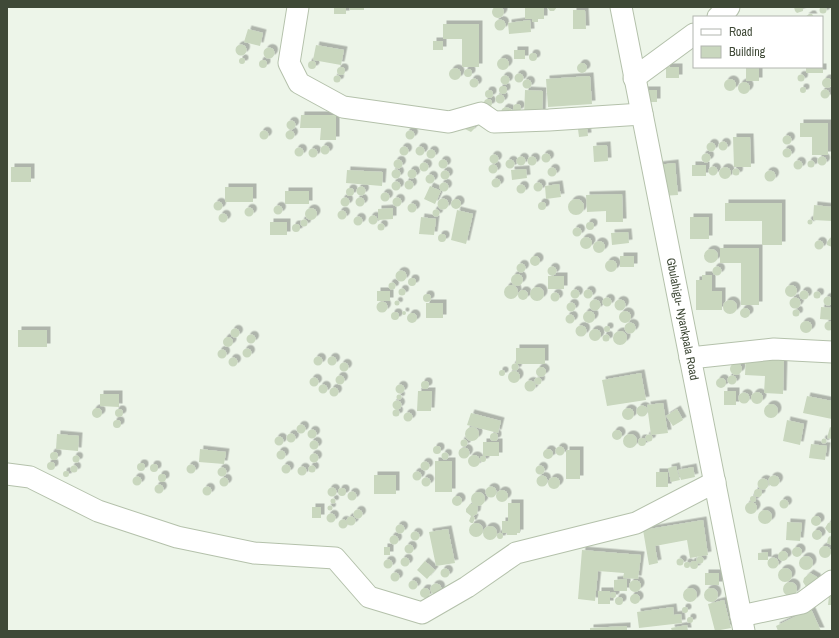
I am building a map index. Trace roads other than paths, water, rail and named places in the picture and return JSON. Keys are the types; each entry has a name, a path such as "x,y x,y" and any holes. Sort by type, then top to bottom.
{"street":[{"path":"298,7 289,63 299,83 342,107 449,122 481,113 494,122 642,114"},
{"name":"Gbulahigu- Nyankpala Road","path":"620,7 742,624"},
{"path":"719,16 729,7"},
{"path":"634,78 693,35"},
{"path":"690,358 774,349 832,352"},
{"path":"7,474 30,477 98,511 177,537 254,553 335,558 369,597 422,613 467,587 516,553 636,523 714,482"},
{"path":"742,624 802,603 832,581"}]}
